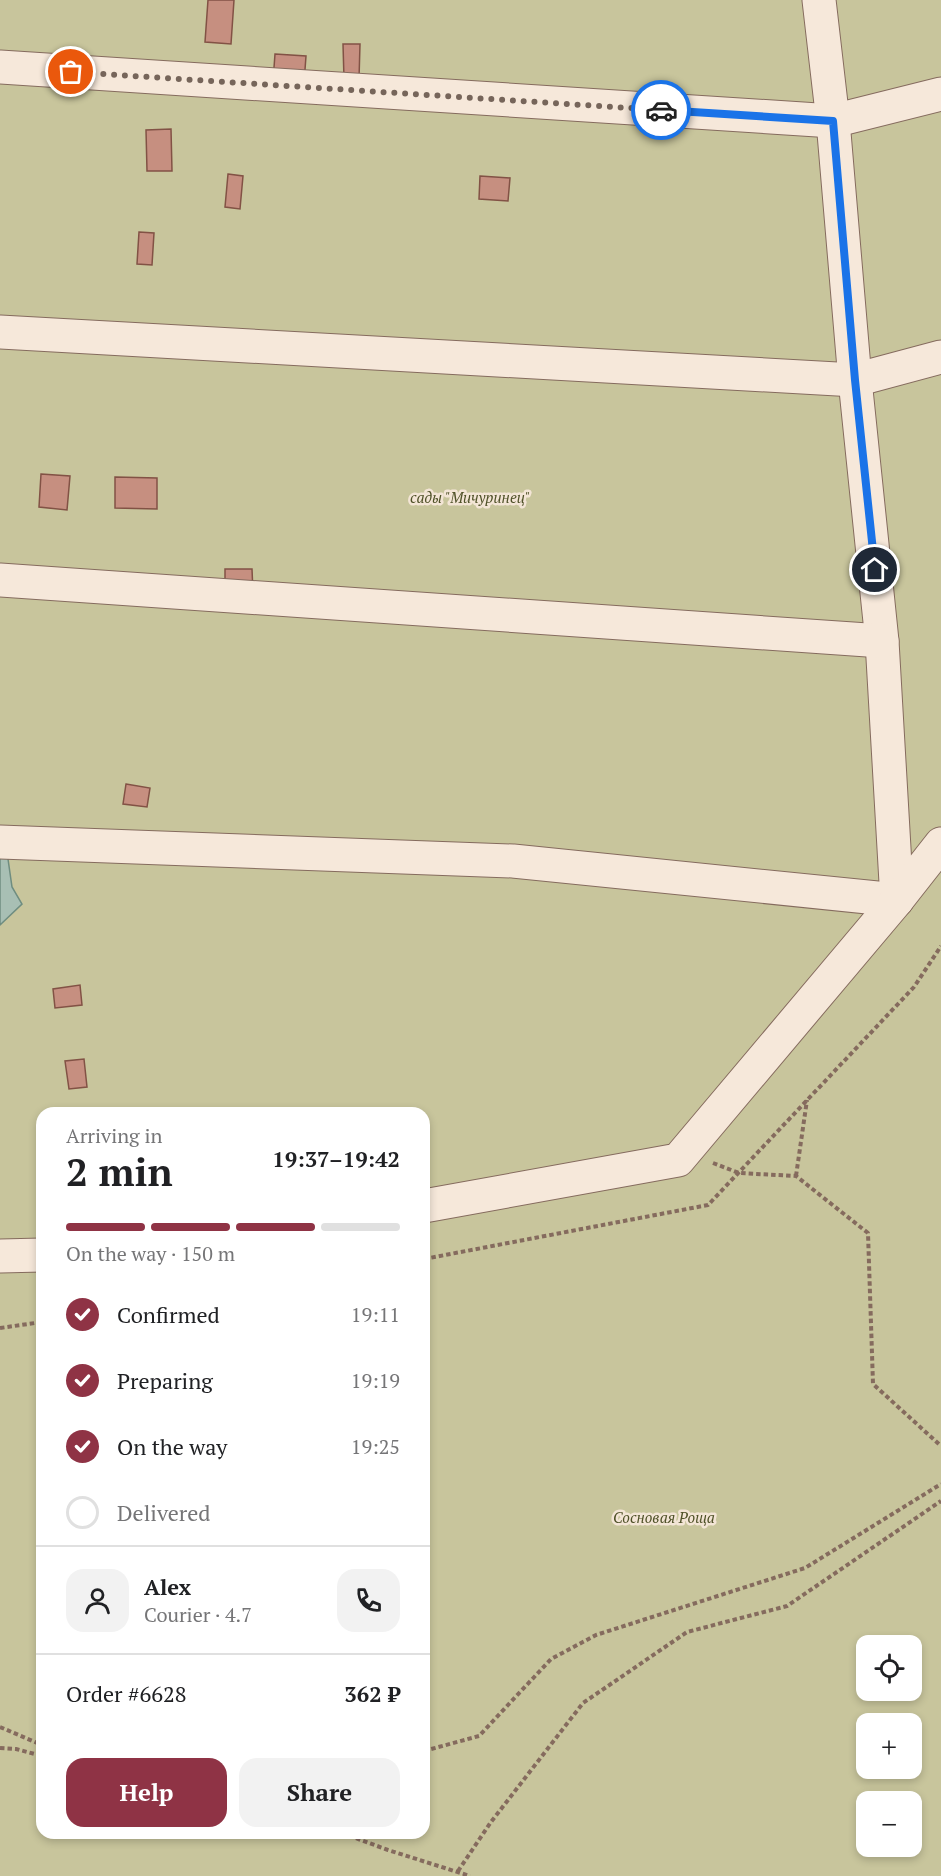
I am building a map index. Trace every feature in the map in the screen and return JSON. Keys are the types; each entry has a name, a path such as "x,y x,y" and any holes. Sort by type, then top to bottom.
{"lane":[{"path":"819,0 833,121 855,380 882,641 897,900"},
{"path":"0,67 833,121 941,94"},
{"path":"0,332 855,380 941,357"},
{"path":"0,580 882,641"},
{"path":"0,842 513,861 897,900"},
{"path":"430,1205 678,1160 897,900 941,844"},
{"path":"0,1256 36,1255"}],"path":[{"path":"795,1176 807,1100"},
{"path":"684,1152 739,1173 795,1176 868,1233 873,1384 941,1446"},
{"path":"0,1328 36,1323"},
{"path":"430,1749 478,1736 551,1659 596,1635 805,1568 941,1484"},
{"path":"458,1870 491,1822 583,1703 687,1632 787,1606 941,1501"},
{"path":"0,1727 36,1742"},
{"path":"0,1748 16,1749 36,1754"},
{"path":"358,1839 458,1870 470,1876"}],"green space":[{"name":"сады \"Мичуринец\"","path":"0,0 941,0 941,1876 0,1876"}],"shaded area":[{"path":"0,849 7,852 12,887 22,904 0,925"}],"building":[{"path":"208,0 234,0 231,44 205,42"},
{"path":"343,44 360,44 359,79 344,79"},
{"path":"275,54 306,56 304,83 273,81"},
{"path":"171,129 172,171 147,171 146,130"},
{"path":"228,174 243,176 240,209 225,207"},
{"path":"480,176 510,178 508,201 479,199"},
{"path":"139,232 154,233 152,265 137,264"},
{"path":"41,474 70,476 67,510 39,507"},
{"path":"115,477 157,478 157,509 115,508"},
{"path":"225,569 252,569 253,593 225,593"},
{"path":"126,784 150,788 147,807 123,804"},
{"path":"80,985 82,1005 55,1008 53,989"},
{"path":"84,1059 87,1087 69,1089 65,1061"}],"way so far":[{"path":"71,72 661,110"}],"route":[{"path":"661,110 833,121 855,380 875,570"}],"park label":[{"name":"Сосновая Роща","path":"664,1518"}]}
